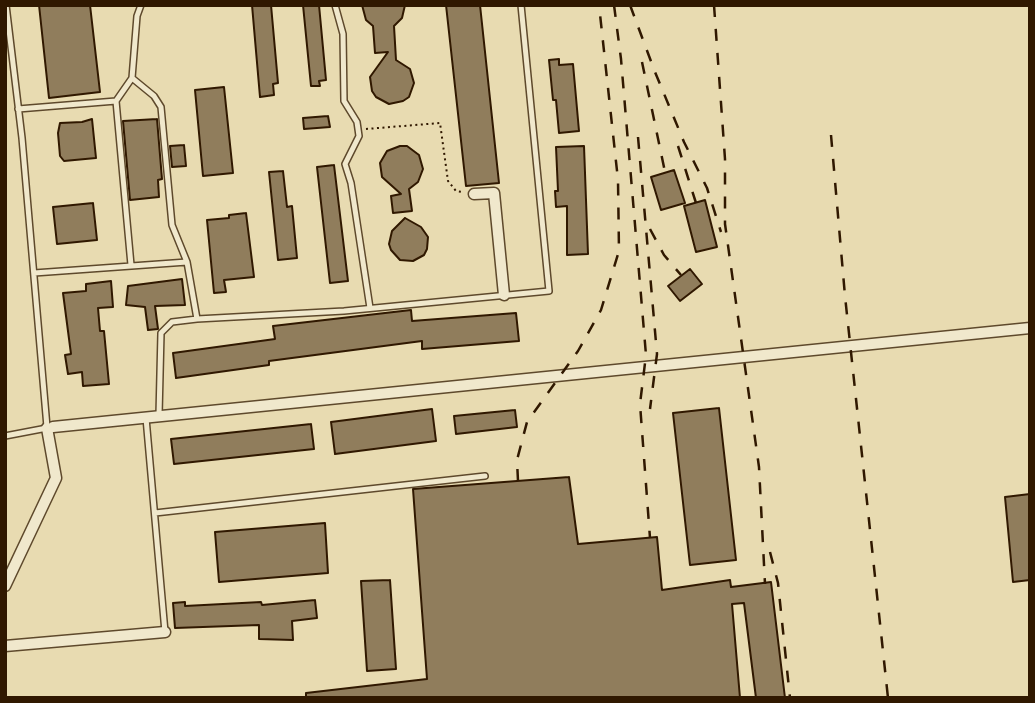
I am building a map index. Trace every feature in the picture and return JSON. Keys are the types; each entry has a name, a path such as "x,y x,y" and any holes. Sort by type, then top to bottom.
{"street":[{"path":"474,194 494,193 504,295"},
{"path":"5,586 56,478 50,428 1030,328"},
{"path":"5,646 166,632"}],"lane":[{"path":"5,436 50,428 6,5"},
{"path":"131,265 116,101 132,78 137,16 141,5"},
{"path":"335,5 343,34 344,102 357,122 359,136 345,164 351,183 370,308"},
{"path":"159,416 161,333 172,322 370,308 549,291 521,5"},
{"path":"132,78 154,96 161,107 172,225 187,262 197,319"},
{"path":"18,109 116,101"},
{"path":"34,273 187,262"},
{"path":"146,418 166,632"},
{"path":"155,513 485,476"}],"path":[{"path":"358,129 440,123 449,181 456,191 474,194"}],"building":[{"path":"39,5 90,5 100,92 49,98"},
{"path":"252,5 271,5 278,83 273,84 274,95 260,97"},
{"path":"303,5 319,5 326,80 319,81 320,86 311,86"},
{"path":"362,5 405,5 402,18 394,26 396,60 410,69 414,83 409,97 403,101 389,104 376,97 372,91 370,77 388,52 375,53 373,26 366,20"},
{"path":"446,5 480,5 499,183 466,186"},
{"path":"559,59 559,65 573,64 579,131 559,133 549,60"},
{"path":"224,87 233,173 203,176 195,90"},
{"path":"328,116 330,127 304,129 303,118"},
{"path":"92,119 96,158 64,161 60,156 60,123"},
{"path":"157,119 162,179 158,180 159,197 130,200 123,121"},
{"path":"184,145 186,166 172,167 170,146"},
{"path":"407,146 419,155 423,169 418,182 409,189 412,211 393,213 391,196 401,194 382,177 380,163 387,151"},
{"path":"584,146 588,254 567,255 567,206 556,207 556,147"},
{"path":"334,165 348,281 330,283 317,167"},
{"path":"674,170 685,203 661,210 651,177"},
{"path":"283,171 287,207 292,206 297,258 278,260 269,172"},
{"path":"705,200 717,247 696,252 684,206"},
{"path":"93,203 97,240 57,244 53,207"},
{"path":"246,213 254,277 224,280 226,292 214,293 207,220"},
{"path":"405,218 421,227 428,237 424,255 413,261 400,260 389,244 392,231"},
{"path":"690,269 702,284 680,301 668,286"},
{"path":"182,279 185,305 155,306 158,329 148,330 145,307 126,305 128,286"},
{"path":"111,281 113,307 98,308 100,331 104,331 109,384 83,386 82,372 68,374 65,355 71,354 63,293 86,291 86,284"},
{"path":"411,310 412,321 516,313 519,341 422,349 422,341 269,361 269,365 176,378 173,353 275,339 273,326"},
{"path":"719,408 736,560 690,565 673,413"},
{"path":"432,409 436,441 335,454 331,422"},
{"path":"515,410 517,427 456,434 454,416"},
{"path":"311,424 314,449 174,464 171,439"},
{"path":"569,477 578,544 657,537 662,590 730,580 731,587 771,582 785,698 756,698 744,603 732,604 740,698 306,698 306,693 427,679 413,489"},
{"path":"1030,494 1030,580 1013,582 1005,497"},
{"path":"325,523 328,573 219,582 215,532"},
{"path":"390,580 396,669 367,671 361,581"},
{"path":"315,600 317,618 292,621 293,640 259,639 259,625 175,628 173,603 185,602 185,606 261,602 262,605"}],"railway":[{"path":"518,481 517,460 527,422 578,351 601,310 619,251 618,180 599,5"},
{"path":"614,5 646,355 640,404 650,538"},
{"path":"630,5 684,142 707,188 721,232"},
{"path":"714,5 725,159 725,224 759,467 765,584"},
{"path":"642,62 665,172"},
{"path":"831,135 845,296 888,698"},
{"path":"638,137 657,354 650,409"},
{"path":"678,146 696,203"},
{"path":"650,229 664,255 681,275"},
{"path":"770,552 778,583 790,698"}]}
